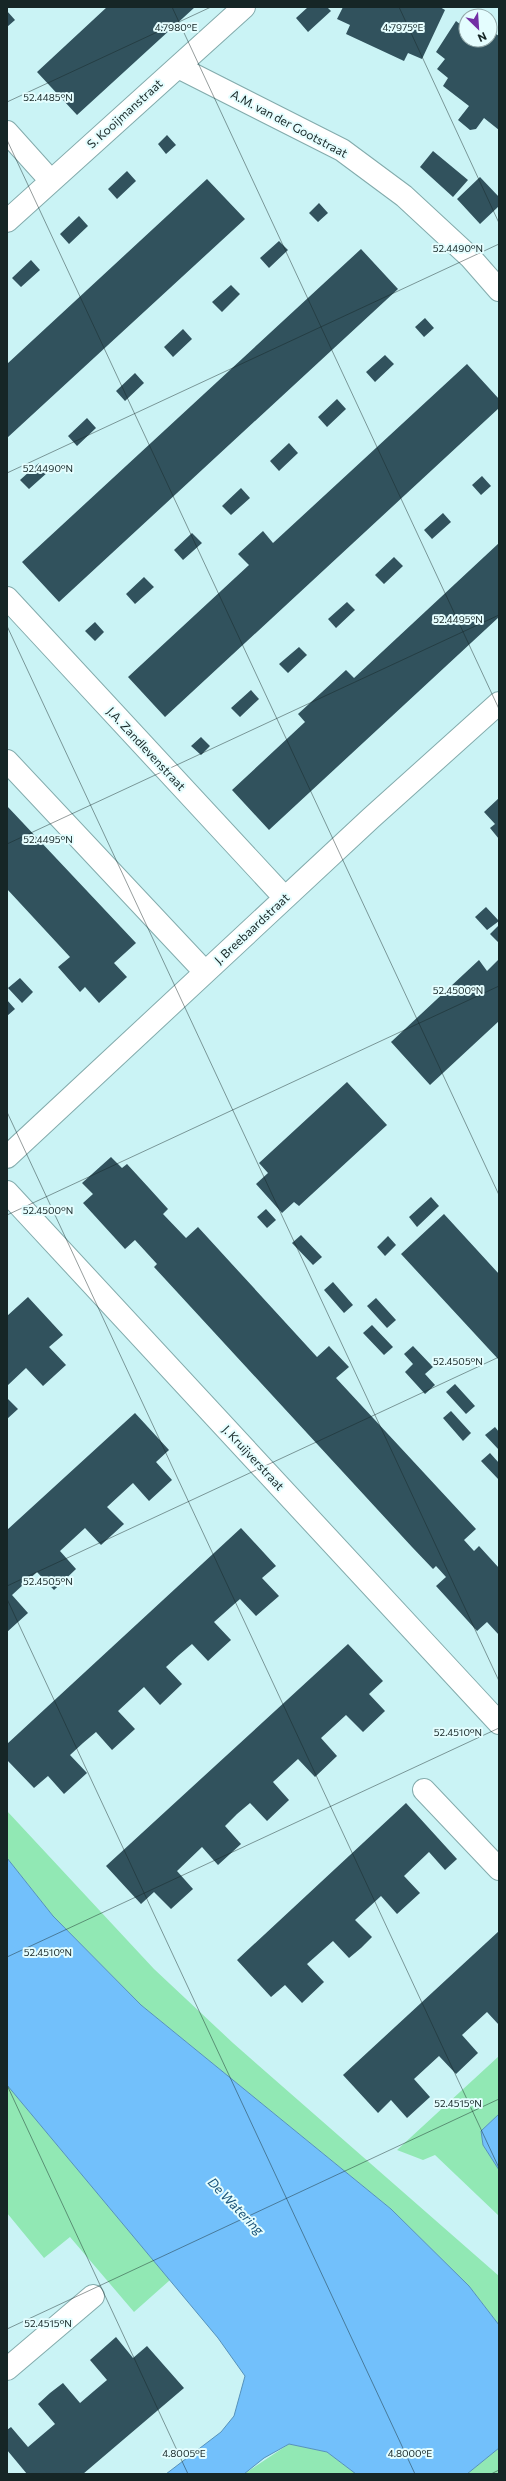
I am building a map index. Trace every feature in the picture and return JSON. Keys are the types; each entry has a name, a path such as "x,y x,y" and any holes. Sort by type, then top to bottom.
{"street":[{"name":"S. Kooijmanstraat","path":"7,222 244,7"},
{"name":"A.M. van der Gootstraat","path":"178,67 342,150 404,196 471,258 499,290"},
{"path":"7,132 51,181"},
{"name":"J.A. Zandlevenstraat","path":"7,598 285,898"},
{"name":"J. Breebaardstraat","path":"7,1157 285,898 499,703"},
{"path":"7,761 205,972"},
{"name":"J. Kruijverstraat","path":"7,1192 499,1723"},
{"path":"424,1790 499,1869"},
{"path":"7,2369 93,2296"}],"green space":[{"path":"7,1811 154,1969 233,2043 499,2276 499,2325 469,2286 391,2209 141,2005 53,1916 7,1858"},
{"path":"499,2056 499,2114 481,2131 483,2145 499,2170 499,2216 435,2155 423,2160 397,2150"},
{"path":"7,2085 170,2280 134,2312 70,2237 44,2258 7,2213"},
{"path":"289,2444 327,2452 356,2474 244,2474"},
{"path":"499,2448 499,2474 467,2474"}],"water":[{"name":"De Watering","path":"7,1858 53,1916 141,2005 391,2209 469,2286 499,2325 499,2448 467,2474 356,2474 327,2452 289,2444 264,2458 244,2474 166,2474 221,2432 234,2416 245,2376 218,2338 7,2085"},
{"path":"499,2114 499,2170 483,2145 481,2131"}],"building":[{"path":"107,7 195,7 77,115 37,72"},
{"path":"308,7 327,7 331,11 308,32 296,18"},
{"path":"343,7 440,7 445,10 422,59 408,53 404,61 346,34 350,25 337,19"},
{"path":"7,11 15,20 7,27"},
{"path":"456,21 458,23 458,48 498,48 498,35 499,36 499,130 484,118 476,129 470,130 458,120 469,106 443,86 448,78 437,69 445,59 436,52"},
{"path":"167,135 176,145 166,154 158,144"},
{"path":"433,151 468,180 453,197 420,167"},
{"path":"127,171 136,181 117,199 108,189"},
{"path":"480,177 499,197 499,206 480,224 457,199"},
{"path":"207,179 245,219 7,438 7,364"},
{"path":"319,203 328,213 318,222 309,213"},
{"path":"79,216 88,226 69,244 60,234"},
{"path":"279,241 288,250 269,268 260,258"},
{"path":"361,249 398,289 59,602 22,562"},
{"path":"31,260 40,270 21,287 12,278"},
{"path":"231,285 240,294 222,312 212,302"},
{"path":"425,318 434,328 424,337 415,327"},
{"path":"183,329 192,339 173,357 164,347"},
{"path":"385,355 394,364 375,382 366,372"},
{"path":"467,364 499,399 499,408 165,717 128,677 249,565 238,554 263,531 273,543"},
{"path":"135,373 144,383 125,401 116,391"},
{"path":"337,399 346,409 327,427 318,417"},
{"path":"87,418 96,428 77,446 68,436"},
{"path":"289,443 298,453 279,471 270,461"},
{"path":"39,463 48,472 29,489 20,480"},
{"path":"482,476 491,486 481,495 472,485"},
{"path":"241,488 250,498 231,515 222,506"},
{"path":"443,513 451,522 432,539 424,530"},
{"path":"192,533 202,543 183,560 174,550"},
{"path":"499,543 499,617 269,830 232,790 305,722 298,714 346,670 354,678"},
{"path":"394,557 403,566 384,584 375,575"},
{"path":"144,577 154,587 135,604 126,594"},
{"path":"347,602 355,610 336,628 328,619"},
{"path":"95,622 104,632 95,641 85,631"},
{"path":"299,647 307,655 288,673 279,664"},
{"path":"251,690 259,699 240,717 231,708"},
{"path":"201,737 210,746 201,755 191,746"},
{"path":"499,798 499,839 490,828 495,824 484,812"},
{"path":"7,806 136,943 114,963 127,977 99,1003 85,987 80,992 58,967 70,957 7,889"},
{"path":"486,907 499,921 487,930 475,917"},
{"path":"499,925 499,943 490,934"},
{"path":"499,959 499,1021 430,1085 391,1042 479,960 487,971"},
{"path":"20,978 33,992 22,1003 8,988"},
{"path":"7,1000 15,1009 7,1016"},
{"path":"347,1082 387,1125 299,1206 294,1202 282,1213 256,1184 268,1173 259,1163"},
{"path":"111,1157 122,1168 127,1164 168,1209 163,1214 186,1238 198,1227 317,1357 329,1346 349,1367 336,1378 476,1529 464,1540 474,1551 479,1546 499,1568 499,1635 487,1622 477,1631 436,1586 446,1577 436,1566 433,1569 412,1547 154,1267 157,1264 135,1240 125,1249 83,1203 93,1194 82,1183"},
{"path":"431,1197 439,1206 417,1227 409,1217"},
{"path":"266,1209 276,1220 267,1228 257,1217"},
{"path":"444,1214 499,1274 499,1360 401,1254"},
{"path":"301,1235 322,1257 313,1265 292,1243"},
{"path":"388,1236 396,1245 385,1256 377,1247"},
{"path":"333,1282 353,1305 344,1313 324,1290"},
{"path":"28,1297 63,1335 49,1347 66,1365 43,1386 26,1368 7,1386 7,1316"},
{"path":"376,1298 396,1320 387,1328 367,1306"},
{"path":"372,1325 393,1347 384,1355 363,1333"},
{"path":"413,1346 433,1367 425,1374 435,1385 425,1394 405,1372 413,1364 404,1354"},
{"path":"455,1384 475,1406 466,1414 446,1392"},
{"path":"7,1398 18,1409 7,1419"},
{"path":"451,1411 471,1433 463,1441 443,1418"},
{"path":"135,1413 169,1450 156,1462 172,1480 149,1501 133,1483 107,1507 124,1524 101,1545 85,1528 60,1551 76,1569 54,1590 37,1572 12,1595 28,1613 7,1632 7,1530"},
{"path":"495,1427 499,1432 499,1450 485,1435"},
{"path":"490,1453 499,1463 499,1480 481,1461"},
{"path":"241,1528 276,1566 262,1578 279,1596 256,1616 240,1599 214,1622 231,1640 208,1661 192,1644 166,1667 182,1684 160,1705 144,1687 118,1711 135,1729 112,1750 96,1732 83,1743 70,1755 87,1773 64,1794 48,1776 34,1788 7,1760 7,1744"},
{"path":"348,1644 383,1681 369,1694 385,1711 363,1732 346,1715 321,1738 337,1756 315,1777 298,1759 273,1782 289,1800 267,1821 250,1803 237,1814 225,1826 241,1844 218,1865 202,1847 177,1871 193,1889 171,1909 154,1892 141,1904 106,1866"},
{"path":"406,1803 457,1859 445,1870 429,1852 404,1876 420,1893 397,1914 381,1896 355,1920 372,1937 361,1948 349,1958 333,1941 307,1964 324,1982 302,2003 285,1985 271,1997 237,1960"},
{"path":"499,1931 499,2025 487,2012 462,2035 478,2053 456,2074 439,2056 414,2079 430,2097 407,2118 391,2100 378,2113 343,2075"},
{"path":"116,2337 133,2358 147,2346 184,2388 83,2474 27,2474 7,2450 7,2430 11,2427 28,2447 55,2424 38,2404 50,2393 63,2383 80,2403 107,2380 90,2360"}]}
